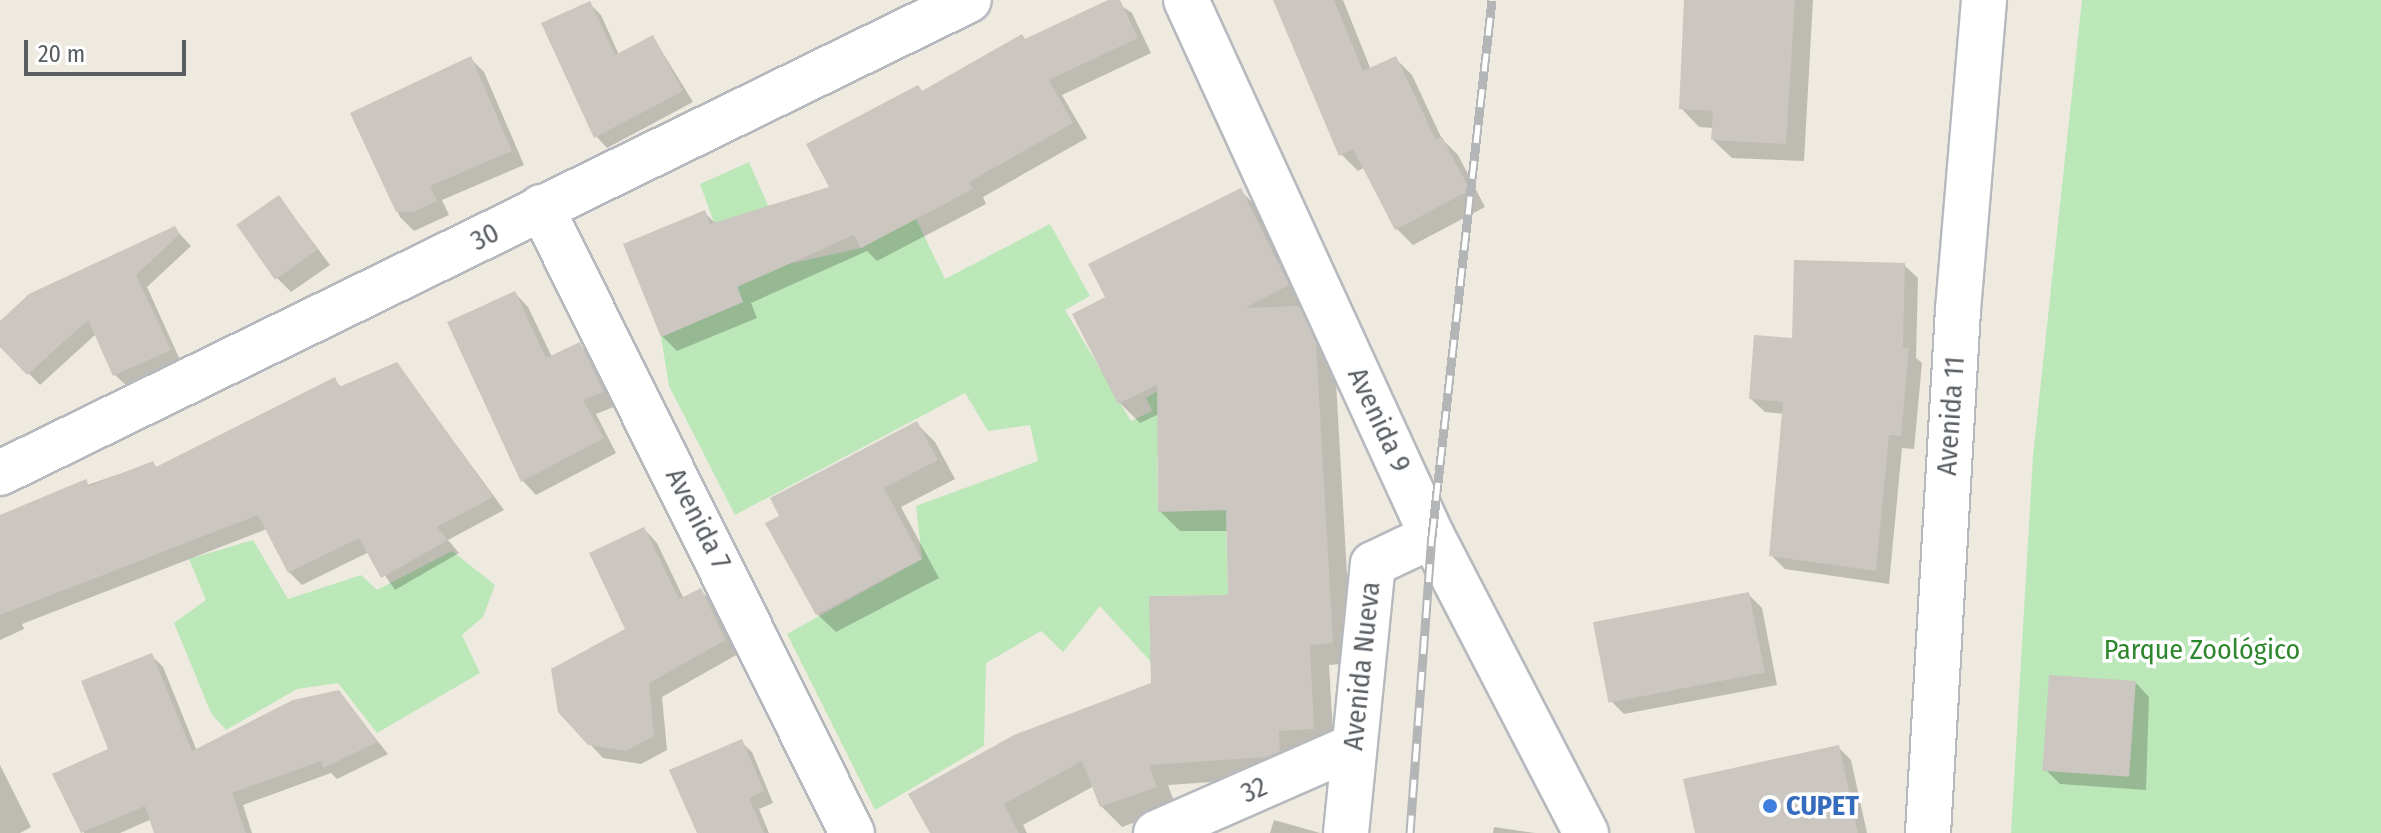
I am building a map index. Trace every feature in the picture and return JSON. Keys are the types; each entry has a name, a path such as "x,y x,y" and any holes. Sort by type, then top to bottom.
{"street":[{"name":"30","path":"0,473 969,0"},
{"name":"Avenida 9","path":"1186,0 1432,536 1586,833"},
{"name":"Avenida 11","path":"1928,833 1958,310 1984,0"},
{"name":"Avenida 7","path":"541,207 852,833"},
{"name":"Avenida Nueva","path":"1346,833 1352,747 1373,564 1432,536"},
{"name":"32","path":"1156,833 1352,747"}],"green space":[{"name":"Parque Zoológico","path":"2082,0 2381,0 2381,833 2011,833 2033,456"},
{"path":"749,162 793,263 861,248 916,219 945,279 1050,224 1090,296 1065,310 1131,421 1152,411 1146,398 1213,358 1215,456 1157,458 1158,511 1226,510 1228,595 1150,596 1151,662 1100,606 1063,652 1041,631 986,663 984,746 875,810 787,634 922,559 916,506 1038,461 1030,425 988,431 965,393 735,515 669,386 661,337 743,302 700,184"},
{"path":"253,540 288,599 361,575 377,590 452,551 495,585 483,617 462,635 480,673 377,733 338,683 297,689 226,730 211,713 174,623 206,600 189,559"}],"building":[{"path":"1108,0 1120,0 1138,38 1049,80 1073,123 969,182 973,189 861,248 854,235 737,287 743,302 661,337 623,244 705,210 710,224 829,187 806,144 918,85 922,91 1022,34 1025,39"},
{"path":"1273,0 1334,0 1363,71 1396,56 1436,140 1442,137 1470,190 1395,230 1353,149 1339,156"},
{"path":"1684,0 1795,0 1786,144 1711,140 1713,111 1679,109"},
{"path":"590,1 615,55 653,35 683,91 594,138 541,23"},
{"path":"471,56 512,151 430,186 437,201 413,212 396,212 350,113"},
{"path":"1241,188 1289,285 1245,308 1299,306 1316,342 1333,643 1310,645 1314,729 1279,731 1280,751 1267,757 1149,765 1157,787 1100,807 1082,761 1004,804 1019,833 930,833 908,794 1014,735 1151,683 1149,596 1228,595 1226,510 1158,512 1157,385 1118,404 1072,314 1105,297 1088,264"},
{"path":"279,195 317,250 275,280 236,225"},
{"path":"175,226 180,234 136,275 171,350 113,376 88,320 27,375 0,347 0,321 29,294"},
{"path":"1794,260 1905,263 1903,347 1909,348 1901,436 1889,435 1876,571 1769,556 1783,402 1749,399 1754,335 1792,338"},
{"path":"515,291 546,358 580,342 604,392 583,400 604,438 521,482 447,322"},
{"path":"397,362 493,497 437,527 448,540 381,578 359,538 288,573 258,515 0,615 0,515 86,479 89,486 153,461 156,467 335,377 339,387"},
{"path":"917,421 938,460 884,488 922,559 816,615 765,523 779,516 770,498"},
{"path":"644,527 679,599 701,588 726,640 649,683 654,736 626,751 588,745 558,712 551,669 625,629 589,553"},
{"path":"1749,592 1765,672 1609,703 1593,622"},
{"path":"152,653 192,751 293,700 339,690 378,742 323,768 321,761 232,793 246,833 154,833 145,806 81,833 52,774 108,749 81,681"},
{"path":"2049,675 2136,681 2129,777 2042,771"},
{"path":"742,739 764,791 749,798 764,833 697,833 669,770"},
{"name":"CUPET","path":"1839,745 1858,833 1695,833 1683,779"}],"railway":[{"path":"1410,833 1432,536 1492,0"}],"place":[{"name":"CUPET","path":"1770,806"}]}
